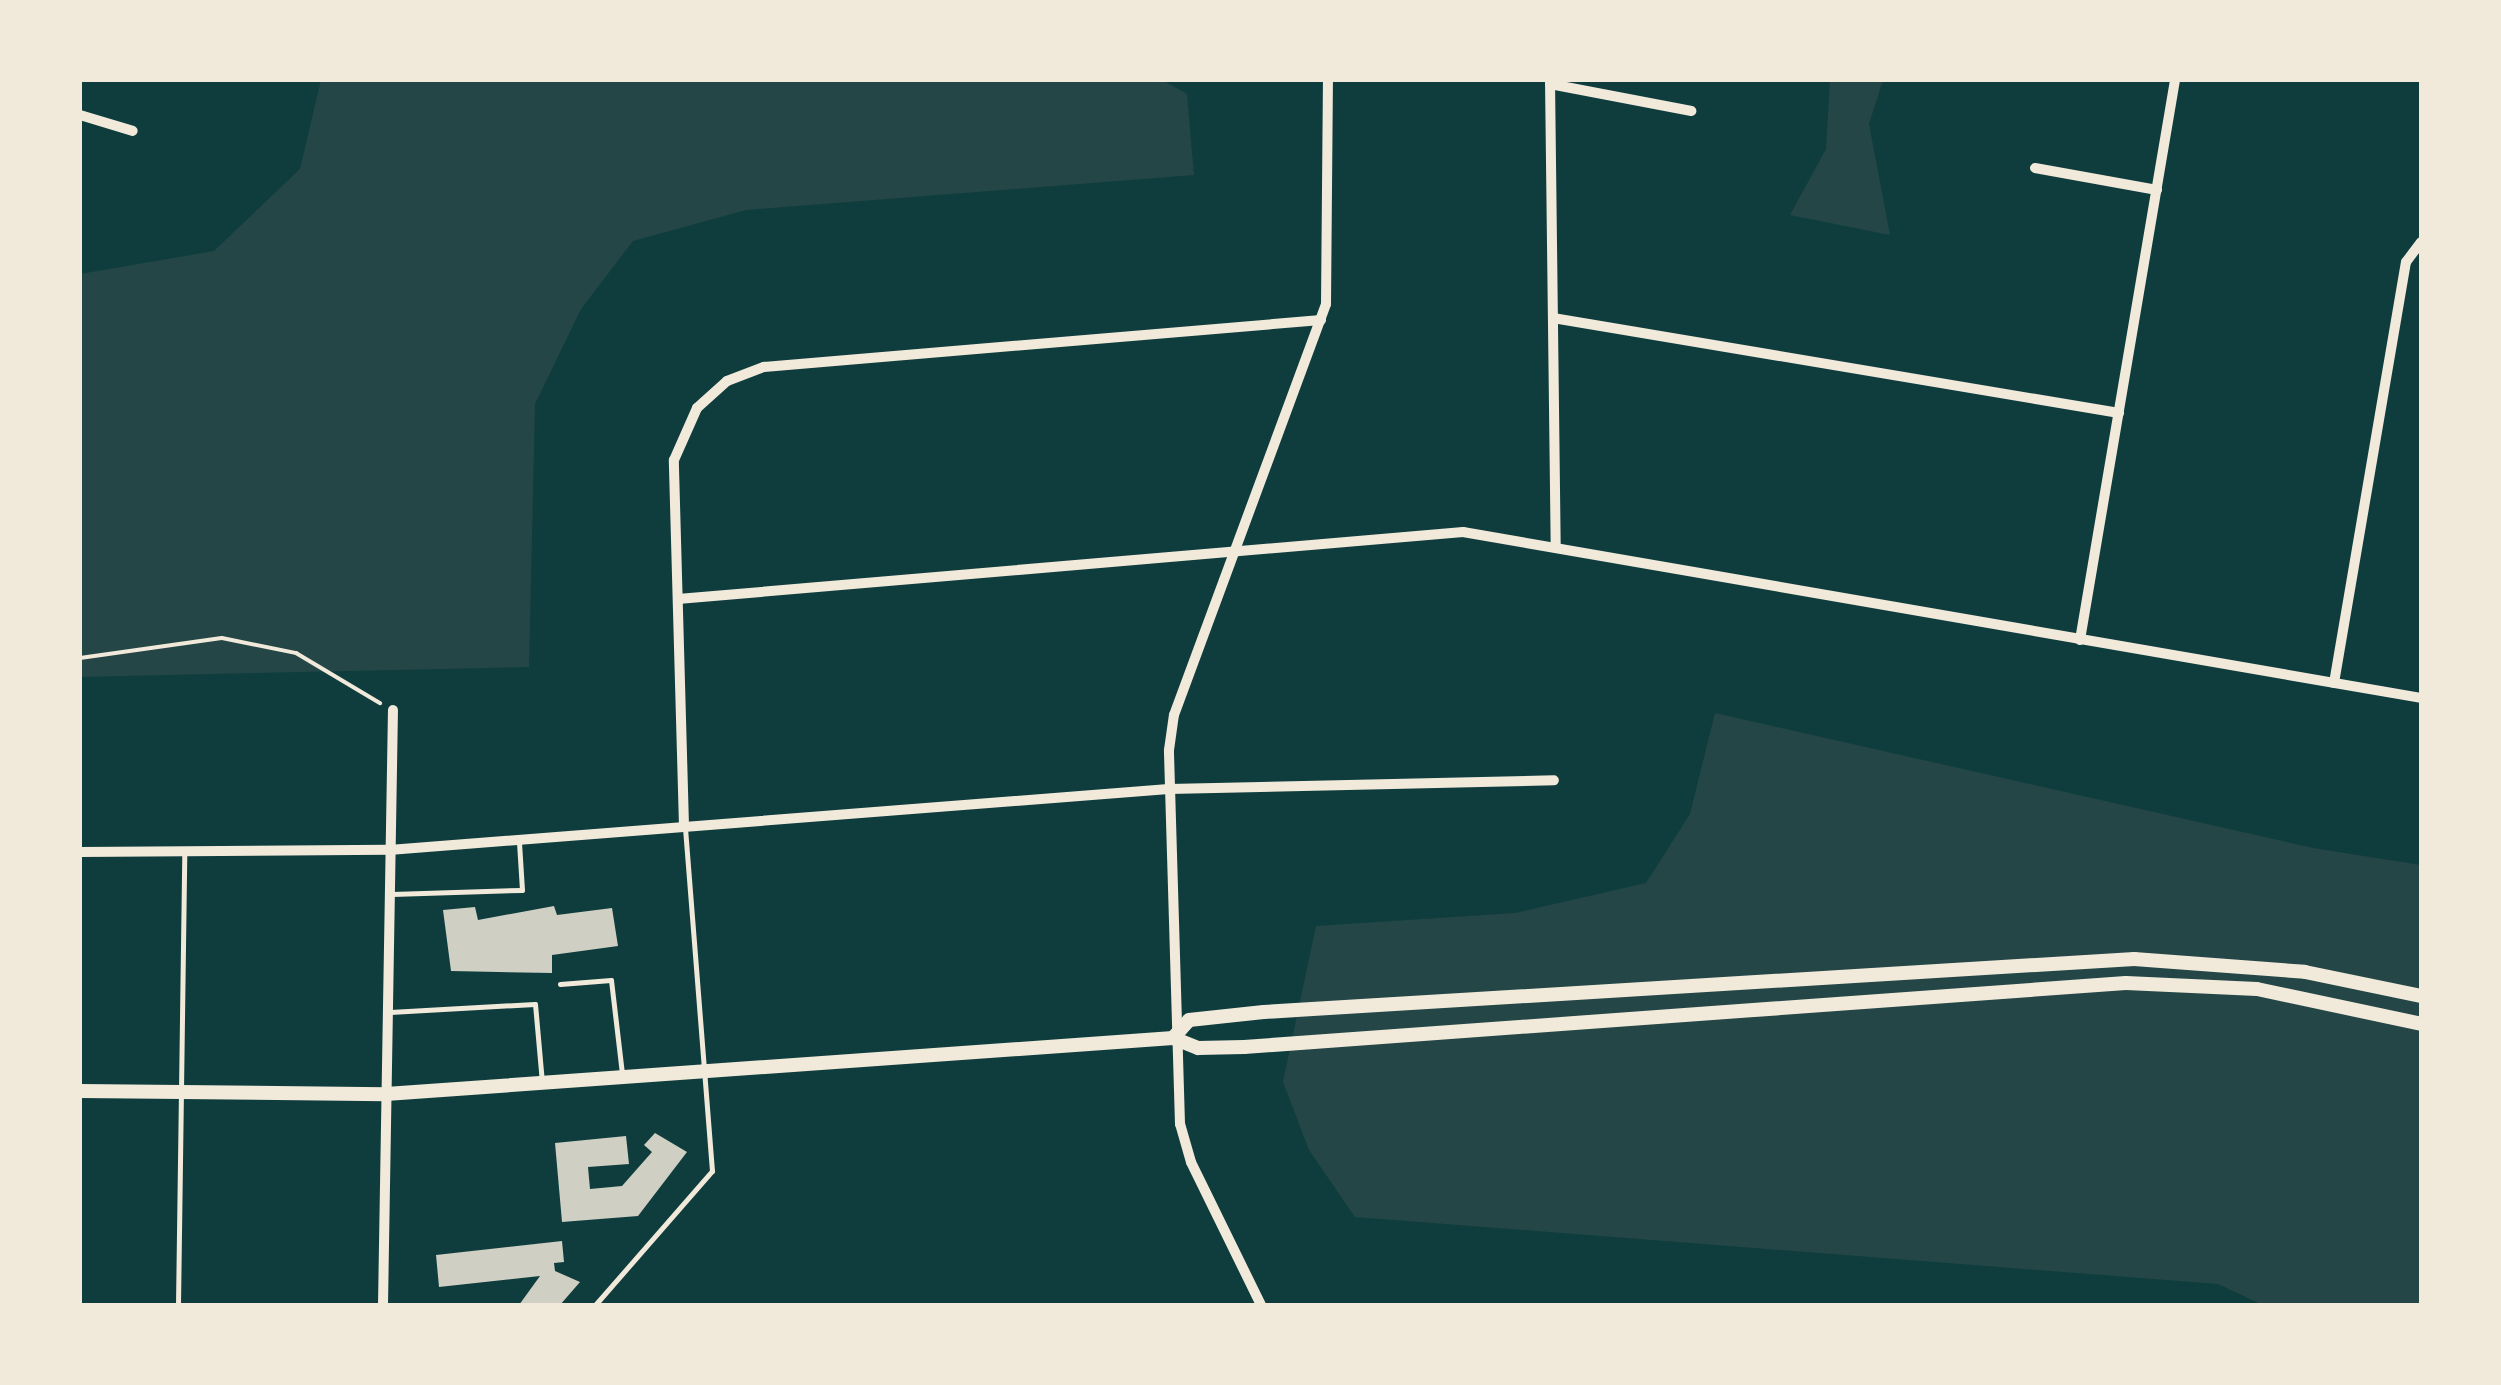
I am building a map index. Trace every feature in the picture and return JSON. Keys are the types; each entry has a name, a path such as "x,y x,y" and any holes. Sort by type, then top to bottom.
{"main road":[{"path":"1173,1038 1189,1020 1264,1012 2118,959 2305,972 2421,996"},
{"path":"80,1091 386,1094 1173,1038 1198,1048 1244,1047 2164,982 2272,992 2421,1024"}],"street":[{"path":"1261,1305 1192,1162 1180,1124 1173,1038 1168,789 1174,716 1320,320 1328,80"},
{"path":"2080,640 2175,80"},
{"path":"1556,544 1550,82 1691,112"},
{"path":"80,115 133,131"},
{"path":"2035,168 2157,190"},
{"path":"2334,682 2406,262 2421,242"},
{"path":"1554,318 2118,413"},
{"path":"684,826 674,460 697,408 727,381 764,366 1320,320"},
{"path":"678,598 1463,532 1556,544 2421,698"},
{"path":"383,1305 393,710"},
{"path":"80,852 389,850 1168,789 1554,780"}],"lane":[{"path":"595,1305 712,1171 709,1070 684,826"},
{"path":"389,894 522,890 519,842"},
{"path":"178,1305 184,854"},
{"path":"560,984 612,980 622,1077"},
{"path":"387,1012 535,1004 542,1083"}],"path":[{"path":"80,658 222,638 296,652 393,710"}],"shaded area":[{"path":"321,80 1162,80 1187,94 1194,175 746,210 633,241 581,309 535,404 529,667 80,677 80,274 214,251 300,169"},
{"path":"1830,80 1883,80 1869,124 1890,235 1790,215 1826,149"},
{"path":"1715,713 2313,848 2421,865 2421,1305 2263,1305 2218,1284 1355,1217 1309,1150 1283,1082 1316,926 1515,913 1646,883 1690,814"}],"building":[{"path":"554,906 557,915 612,908 618,946 552,955 552,973 451,971 443,910 475,907 478,920"},
{"path":"655,1133 687,1152 638,1216 562,1222 555,1143 626,1136 629,1164 588,1167 590,1189 622,1186 652,1152 644,1145"},
{"path":"562,1241 564,1262 554,1263 555,1271 580,1282 560,1305 519,1305 540,1276 439,1287 436,1255"}]}
